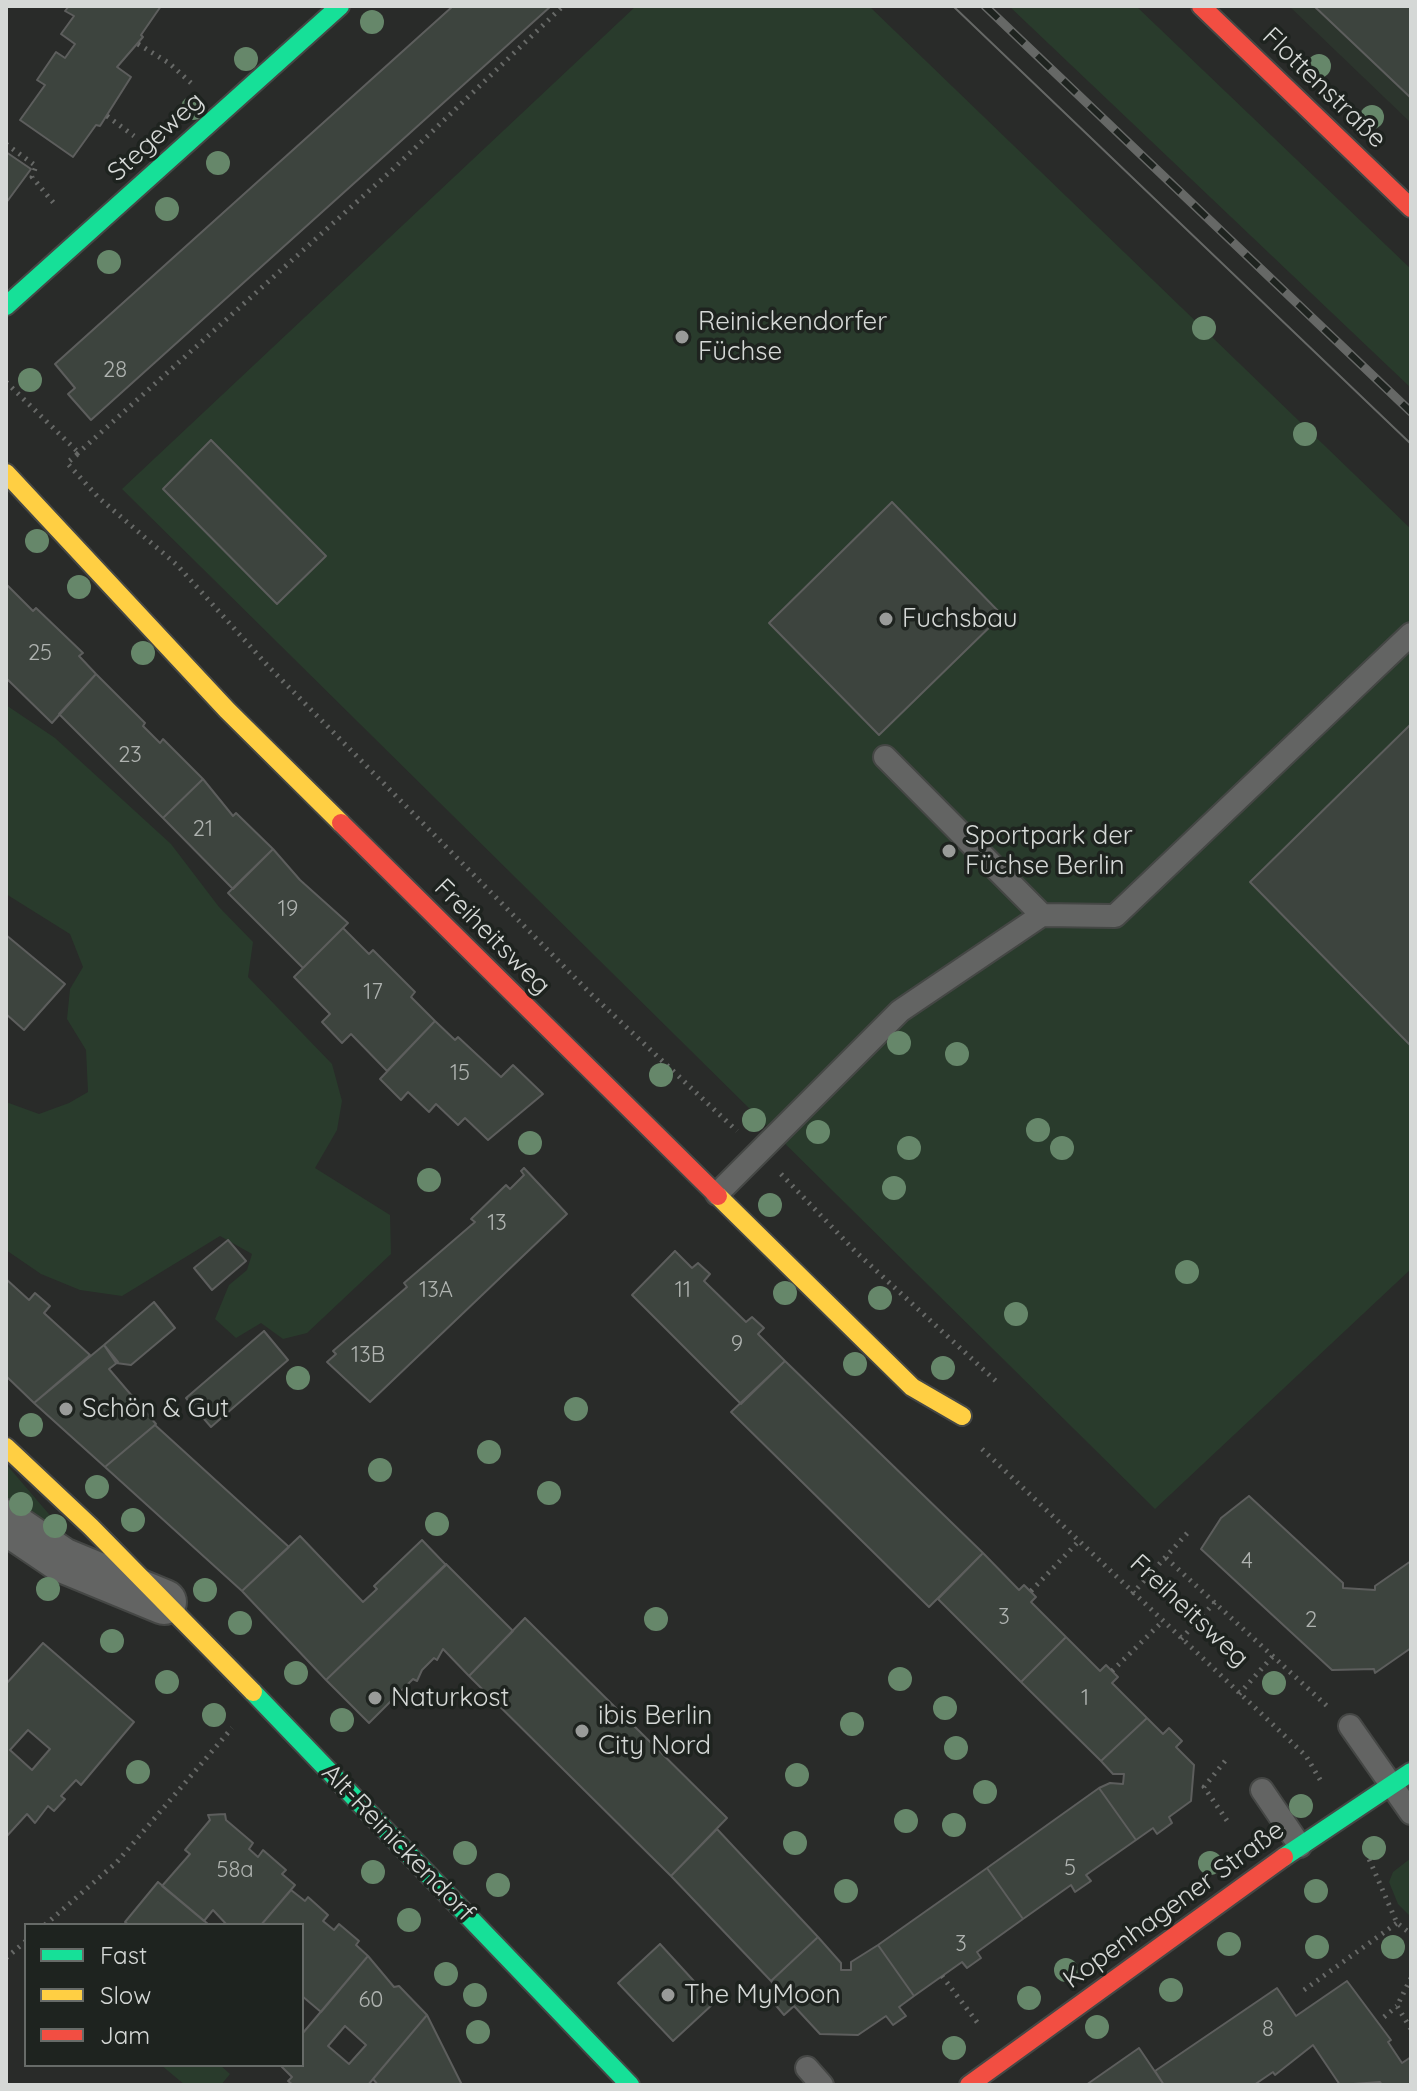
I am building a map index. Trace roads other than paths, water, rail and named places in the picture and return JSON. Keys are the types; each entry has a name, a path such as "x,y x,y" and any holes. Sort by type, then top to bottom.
{"street":[{"name":"Stegeweg","path":"6,306 340,6"},
{"name":"Flottenstraße","path":"1201,6 1411,208"},
{"name":"Freiheitsweg","path":"6,473 227,710 912,1387 962,1416"},
{"name":"Alt-Reinickendorf","path":"6,1447 259,1698 630,2085"},
{"name":"Alt-Reinickendorf","path":"6,1522 62,1560 164,1602"},
{"name":"Kopenhagener Straße","path":"969,2085 1300,1846 1411,1772"}],"lane":[{"path":"717,1194 900,1011 1042,915 1115,916 1411,634"},
{"path":"885,757 1042,915"},
{"path":"1350,1726 1411,1813"},
{"path":"1262,1790 1300,1846"}],"tram line":[{"path":"953,6 1411,444"}],"railway":[{"path":"985,6 1411,412"}],"place":[{"name":"Reinickendorfer Füchse","path":"682,337"},
{"name":"Fuchsbau","path":"886,619"},
{"name":"Sportpark der Füchse Berlin","path":"949,851"},
{"name":"Schön & Gut","path":"66,1409"},
{"name":"Naturkost","path":"375,1698"},
{"name":"ibis Berlin City Nord","path":"582,1731"},
{"name":"The MyMoon","path":"668,1995"}]}
